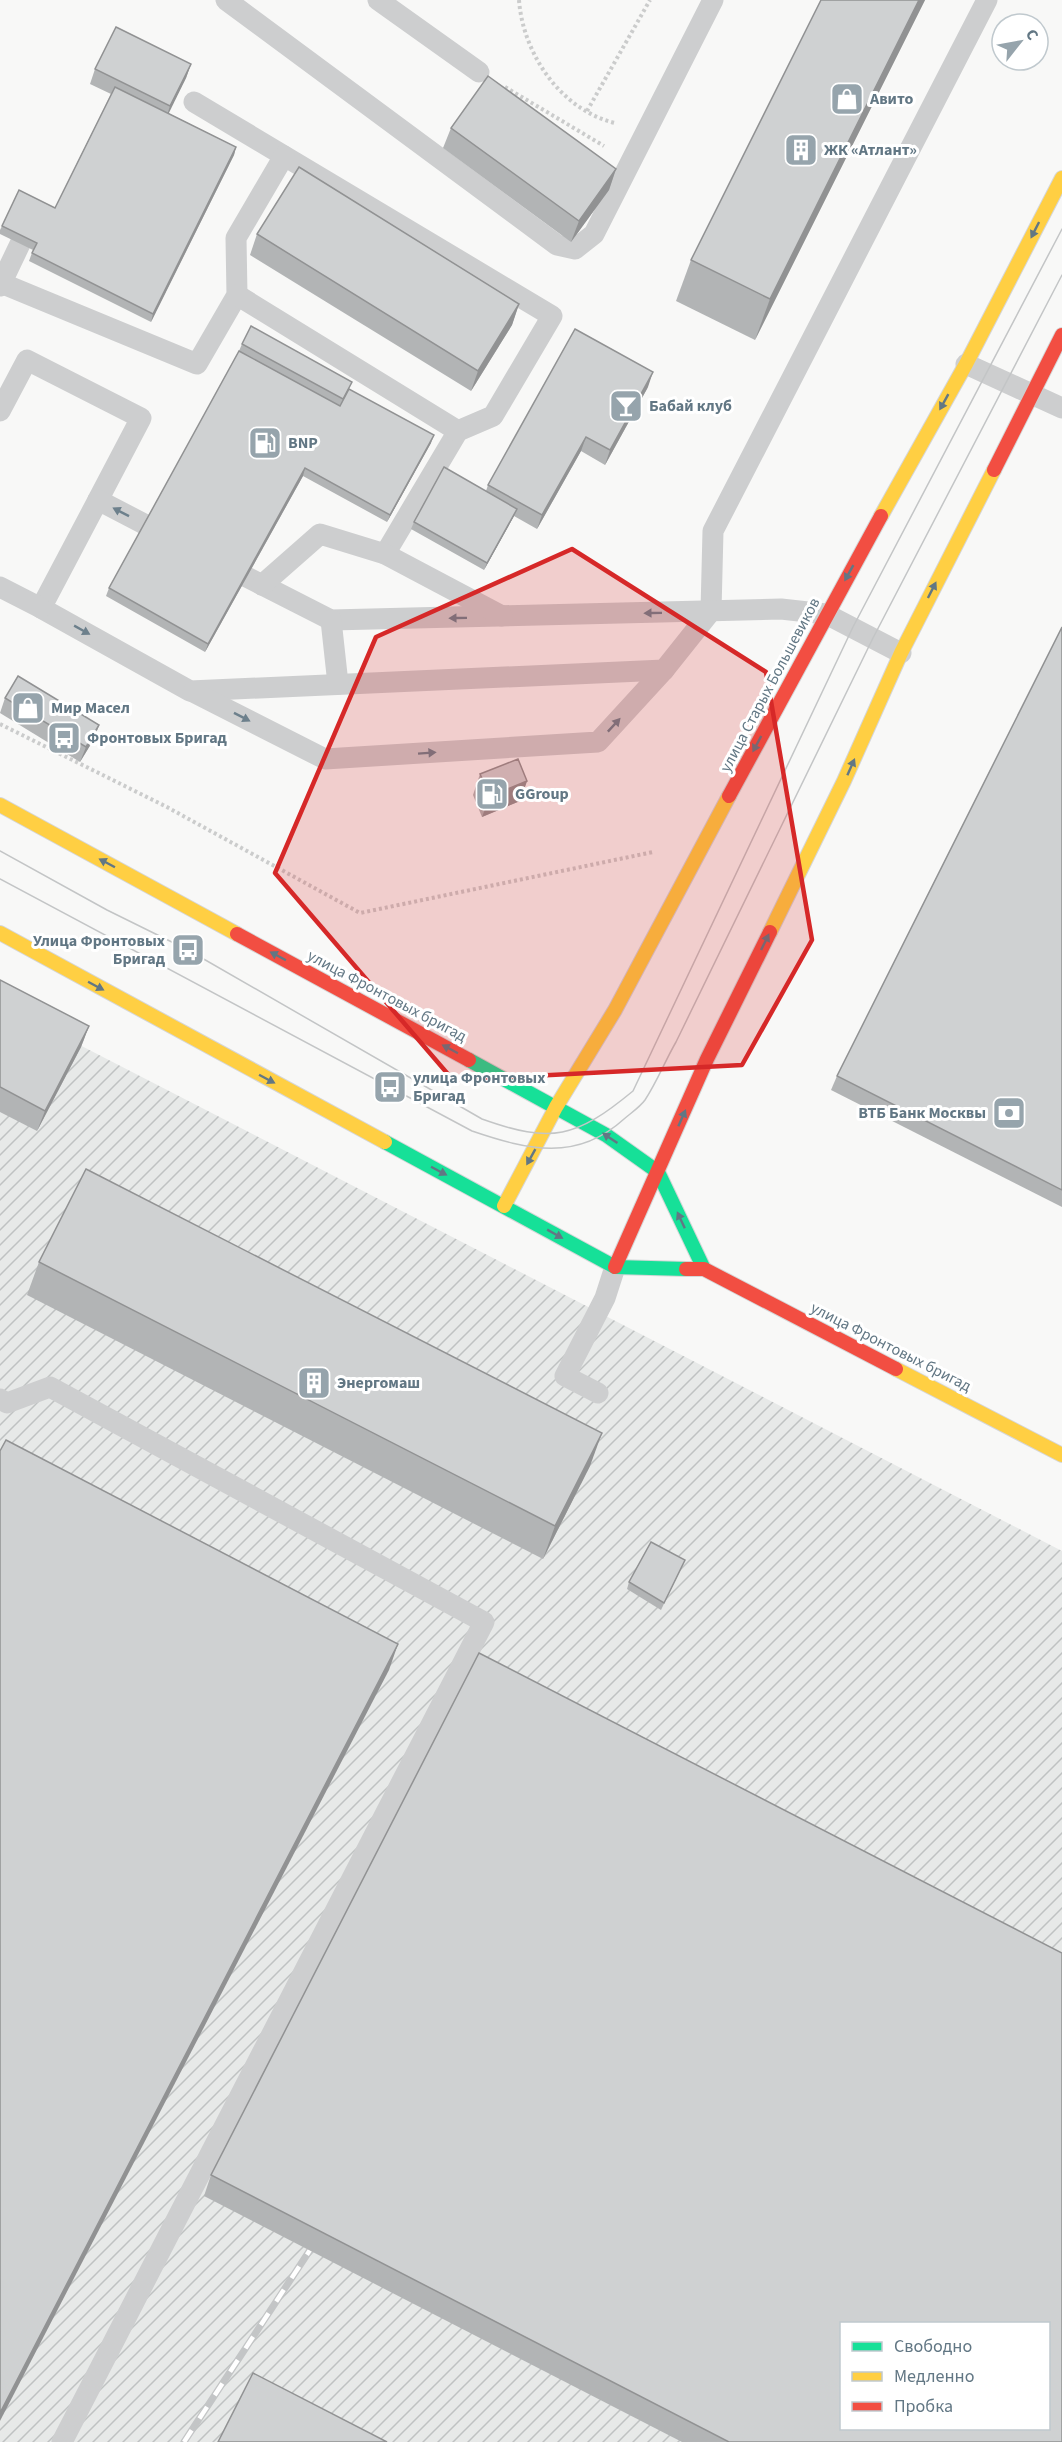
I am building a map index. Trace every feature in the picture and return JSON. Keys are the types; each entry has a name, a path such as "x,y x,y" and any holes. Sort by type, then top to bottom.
{"main road":[{"name":"улица Старых Большевиков","path":"504,1206 556,1107 615,1010 826,614 966,364 1062,178"},
{"path":"615,1267 707,1059 844,781 901,653 1062,335"},
{"name":"улица Фронтовых бригад","path":"0,805 606,1135 658,1172 704,1269"},
{"name":"улица Фронтовых бригад","path":"0,933 44,959 615,1267 704,1269 1062,1455"}],"lane":[{"path":"226,0 557,244 575,249 594,234 713,0"},
{"path":"378,0 478,72"},
{"path":"0,587 190,690 326,759 598,742 664,670 711,611 713,531 987,0"},
{"path":"194,102 552,316 493,416 458,431 385,554"},
{"path":"20,244 1,284 197,363 237,295 236,237 284,156"},
{"path":"237,295 458,431"},
{"path":"0,411 27,360 141,418 41,608"},
{"path":"966,364 1062,408"},
{"path":"98,500 331,620 781,609 826,614 901,653"},
{"path":"262,585 320,534 385,554 503,616"},
{"path":"331,620 338,684"},
{"path":"190,690 664,670"},
{"path":"598,1393 566,1376 605,1298 615,1267"},
{"path":"0,1399 7,1403 50,1387 483,1622 62,2442"}],"path":[{"path":"519,0 531,50 558,91 598,119 646,131"},
{"path":"587,111 650,0"},
{"path":"478,72 631,162"},
{"path":"0,724 165,806 360,913 653,852"}],"highlighted area":[{"path":"572,549 766,672 812,940 742,1065 453,1080 275,873 376,637"}],"shaded area":[{"path":"0,1004 1062,1551 1062,2442 0,2442"}],"building":[{"name":"ЖК «Атлант»","path":"821,0 919,0 770,299 691,260"},
{"path":"116,27 191,64 170,106 95,69"},
{"path":"488,76 616,169 579,221 451,128"},
{"path":"115,87 236,147 153,314 32,253 37,243 2,226 19,190 55,208"},
{"path":"299,167 519,304 478,371 257,234"},
{"path":"251,326 352,382 343,399 242,344"},
{"path":"575,329 653,372 610,450 586,437 542,515 488,485"},
{"path":"239,351 340,406 349,389 434,435 390,515 305,468 208,644 109,588"},
{"path":"444,467 517,509 487,563 414,522"},
{"path":"1062,627 1062,1190 837,1076"},
{"path":"18,676 99,725 86,747 5,698"},
{"path":"518,759 527,781 490,796 480,774"},
{"path":"0,980 89,1026 45,1111 0,1087"},
{"name":"Энергомаш","path":"86,1169 602,1433 555,1526 39,1262"},
{"path":"6,1440 398,1644 0,2413 0,1451"},
{"path":"651,1542 685,1560 664,1603 629,1582"},
{"path":"479,1653 1062,1953 1062,2442 729,2442 211,2175"},
{"path":"253,2373 387,2442 218,2442"}],"tram line":[{"path":"0,851 107,910 188,950 482,1119 527,1132 546,1134 579,1127 595,1119 633,1091 853,627 1062,229"},
{"path":"0,879 472,1131 513,1143 551,1148 570,1147 588,1142 606,1133 641,1105 653,1086 873,638 1062,275"}],"railway":[{"path":"184,2442 310,2250"}],"traffic: fast":[{"path":"469,1060 606,1135 658,1172 704,1269"},
{"path":"385,1142 615,1267 686,1269"}],"traffic: slow":[{"path":"881,516 966,364 1062,178"},
{"path":"770,932 844,781 901,653 994,470"},
{"path":"504,1206 556,1107 615,1010 729,796"},
{"path":"0,805 237,934"},
{"path":"0,933 385,1142"},
{"path":"896,1369 1062,1455"}],"traffic: jam":[{"path":"994,470 1062,335"},
{"path":"729,796 881,516"},
{"path":"615,1267 707,1059 770,932"},
{"path":"237,934 469,1060"},
{"path":"686,1269 704,1269 896,1369"}],"place":[{"name":"Авито","path":"847,99"},
{"name":"ЖК «Атлант»","path":"801,150"},
{"name":"Бабай клуб","path":"626,406"},
{"name":"BNP","path":"265,443"},
{"name":"Мир Масел","path":"28,708"},
{"name":"Фронтовых Бригад","path":"64,738"},
{"name":"GGroup","path":"492,794"},
{"name":"Улица Фронтовых Бригад","path":"188,950"},
{"name":"улица Фронтовых Бригад","path":"390,1087"},
{"name":"ВТБ Банк Москвы","path":"1009,1113"},
{"name":"Энергомаш","path":"314,1383"}]}
